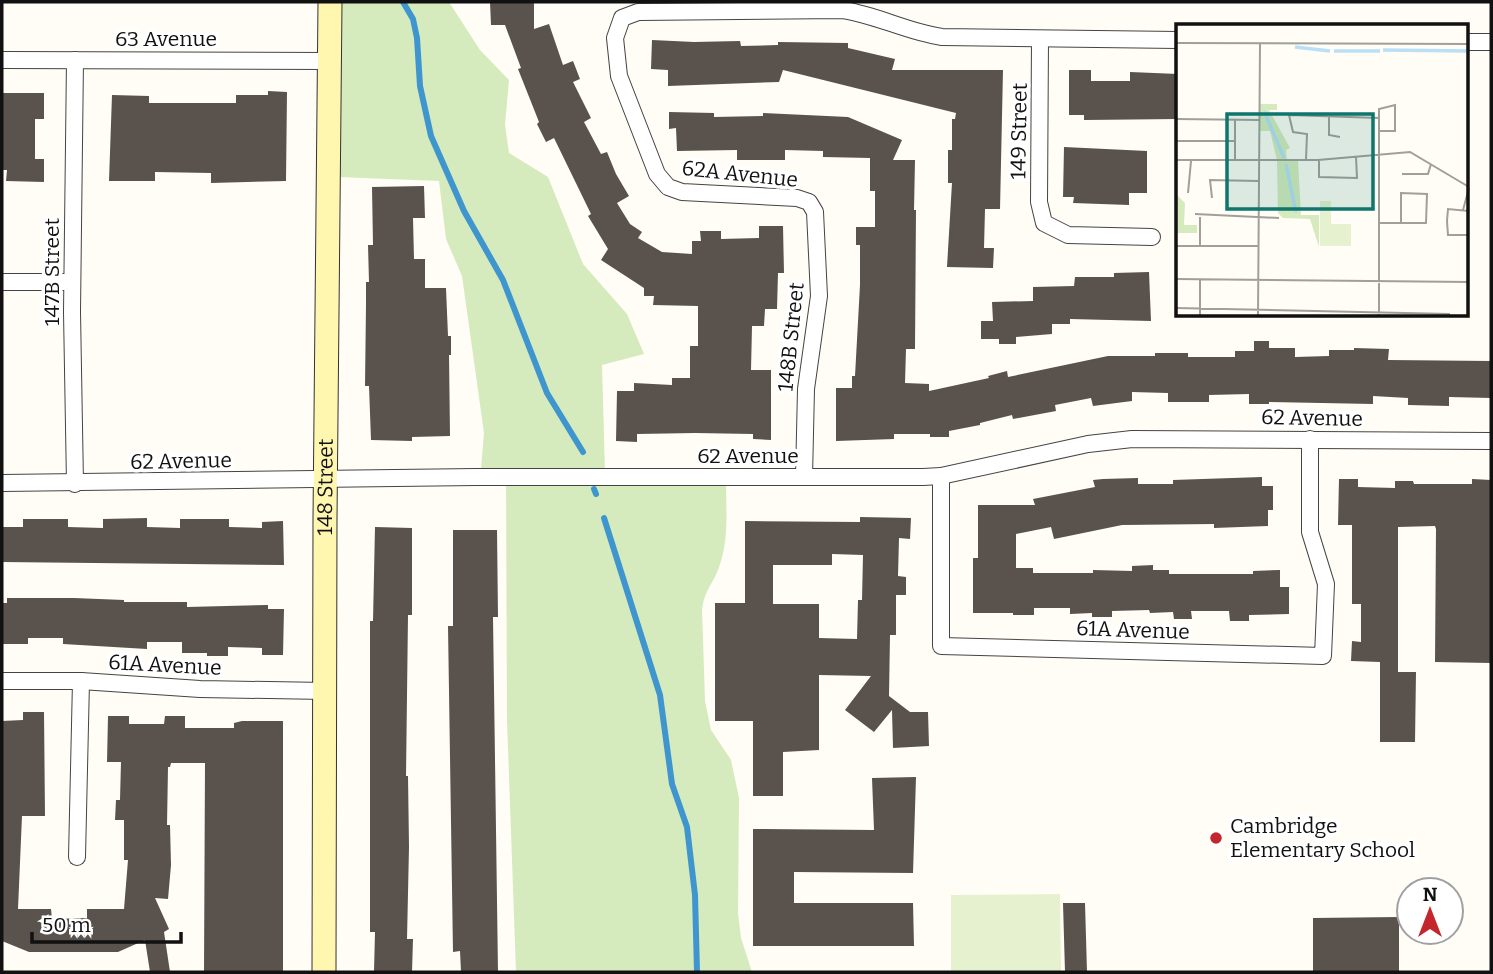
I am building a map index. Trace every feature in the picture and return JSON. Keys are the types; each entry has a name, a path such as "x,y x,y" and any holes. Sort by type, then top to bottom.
{"main road":[{"name":"148 Street","path":"324,972 330,2"}],"street":[{"name":"62A Avenue","path":"808,202 782,196 682,192 668,187 657,174 650,159 619,76 615,38 622,19 638,12 843,10 875,16 920,34 1040,39"},
{"path":"1040,39 1176,40"},
{"name":"149 Street","path":"1040,39 1039,202 1044,223 1068,235 1152,237"},
{"path":"1468,42 1491,42"},
{"name":"63 Avenue","path":"2,60 330,61"},
{"name":"147B Street","path":"75,60 72,282 75,484"},
{"name":"148B Street","path":"804,477 806,390 819,296 818,229 816,212 808,202"},
{"path":"2,282 72,282"},
{"name":"62 Avenue","path":"2,484 942,476 1075,446 1132,439 1491,441"},
{"name":"61A Avenue","path":"942,476 941,646 1323,656 1326,584 1310,532 1310,439"},
{"name":"61A Avenue","path":"2,681 81,681 200,688 326,691"},
{"path":"76,857 81,681"}],"green space":[{"path":"338,2 449,2 480,50 509,80 505,125 509,153 548,177 583,264 627,314 644,354 602,365 605,472 726,482 725,544 702,609 705,701 711,730 731,760 739,798 738,913 741,938 752,972 516,972 507,720 506,470 481,469 484,433 462,276 446,239 439,181 338,177"},
{"path":"1060,894 1061,972 951,972 951,895"}],"building":[{"path":"490,2 534,2 534,29 549,24 563,65 573,61 580,79 573,82 591,118 584,122 601,154 607,152 629,196 617,203 630,224 642,232 638,238 662,252 692,254 692,241 701,241 700,231 721,231 721,239 759,238 759,226 783,226 784,273 778,273 777,309 765,309 764,326 752,326 751,370 771,370 771,440 753,439 753,434 695,433 637,434 637,442 616,441 617,391 634,391 634,383 672,385 672,378 690,378 690,346 698,346 698,306 653,305 654,296 644,296 644,288 601,260 608,249 588,216 591,214 554,138 546,142 537,124 539,122 518,69 521,68 505,25 491,25"},
{"path":"652,40 740,41 741,46 778,45 778,42 848,43 848,48 895,59 892,70 1003,70 1000,209 985,209 984,248 994,248 993,268 947,267 952,183 948,183 948,150 952,150 952,119 955,119 956,113 783,70 779,82 668,86 668,70 651,69"},
{"path":"1069,70 1091,70 1091,81 1130,81 1130,72 1176,74 1176,119 1084,120 1084,115 1069,115"},
{"path":"268,91 287,92 286,181 211,183 211,173 155,172 155,181 109,181 112,95 149,96 149,103 236,103 236,95 268,95"},
{"path":"2,93 44,93 44,119 35,119 35,159 44,159 44,182 6,181 7,170 2,170"},
{"path":"669,112 714,113 714,117 763,116 763,113 848,117 902,140 893,160 915,160 916,210 915,349 906,349 905,383 929,384 929,391 989,378 988,376 1007,371 1008,377 1108,356 1188,353 1188,357 1235,357 1235,351 1254,351 1254,341 1269,341 1269,348 1295,348 1295,357 1329,356 1329,350 1354,348 1389,349 1388,360 1491,361 1491,398 1449,397 1449,406 1408,405 1408,398 1373,396 1373,404 1249,404 1249,394 1209,395 1209,402 1168,402 1168,393 1132,392 1132,401 1093,406 1091,398 1055,405 1056,411 1013,419 1012,415 949,431 949,437 894,434 894,439 836,441 836,388 852,388 852,376 855,376 860,285 860,245 856,245 856,227 875,227 875,191 870,191 870,158 823,157 823,151 785,150 785,160 737,160 737,150 677,151 676,128 669,129"},
{"path":"1064,147 1147,151 1147,193 1129,193 1129,205 1073,203 1074,197 1063,197"},
{"path":"424,186 425,218 413,218 414,259 425,259 425,288 446,288 448,336 451,336 450,436 412,437 412,441 371,440 369,386 365,386 368,245 373,245 372,187"},
{"path":"1149,272 1151,321 1070,319 1070,324 1052,324 1052,334 1016,337 1016,344 999,344 999,339 981,339 981,321 993,321 992,302 1033,301 1033,287 1074,286 1075,277 1114,277 1114,273"},
{"path":"1262,477 1262,486 1273,486 1273,510 1268,510 1268,526 1214,528 1214,524 1122,525 1054,539 1051,527 1016,534 1016,568 1033,568 1033,573 1132,571 1132,566 1153,565 1153,570 1169,570 1169,574 1253,574 1253,571 1280,570 1280,587 1289,587 1289,614 1249,615 1249,621 1230,621 1229,611 1191,611 1192,619 1174,619 1173,612 1150,613 1149,610 1112,611 1112,617 1092,617 1092,613 1070,614 1070,608 1034,608 1034,615 973,613 973,558 978,558 978,505 1035,505 1033,499 1095,487 1093,480 1103,479 1138,478 1138,484 1173,484 1173,480"},
{"path":"1339,479 1358,479 1358,487 1395,488 1395,481 1413,481 1414,484 1472,484 1472,479 1491,480 1491,663 1435,662 1436,529 1435,526 1398,527 1398,672 1416,672 1415,742 1380,742 1380,662 1351,661 1352,641 1361,642 1361,604 1352,604 1352,525 1338,525"},
{"path":"860,517 911,518 910,539 899,538 898,576 906,577 906,595 896,595 896,635 890,635 889,696 910,712 928,712 929,746 893,748 892,710 874,732 845,710 871,676 819,675 819,750 783,752 783,796 753,796 753,721 715,721 715,603 745,603 745,521 860,522","holes":["832,554 863,555 862,600 858,600 857,639 819,638 819,604 773,604 773,565 832,565"]},
{"path":"147,518 147,527 180,528 180,519 229,519 229,527 262,528 262,522 283,521 284,565 2,562 2,527 23,527 23,519 68,519 68,527 103,528 103,519"},
{"path":"375,527 412,528 412,615 408,615 406,776 409,847 407,939 413,939 412,972 374,972 375,932 370,932 370,621 373,621"},
{"path":"453,530 497,530 498,617 493,617 498,972 461,972 460,951 453,952 448,626 453,626"},
{"path":"7,598 187,602 187,607 268,605 268,609 284,609 283,655 262,655 262,648 228,647 228,656 182,653 182,642 147,642 147,649 63,644 63,638 28,638 28,644 2,644 2,603 7,603"},
{"path":"23,712 44,712 45,816 22,816 18,909 51,909 52,919 87,918 87,909 124,909 128,860 124,860 124,820 115,820 116,800 120,800 121,762 107,762 108,716 129,716 129,724 164,724 165,716 185,716 185,728 234,728 234,723 242,721 283,721 283,972 204,972 205,763 171,763 168,767 167,825 170,825 171,865 168,899 155,898 169,929 164,932 170,972 150,972 145,940 118,952 29,952 2,941 2,721 23,720"},
{"path":"916,777 913,873 794,872 794,903 913,903 914,946 753,946 753,829 874,830 872,778"},
{"path":"1063,903 1085,903 1087,972 1065,972"},
{"path":"1395,917 1395,946 1399,946 1399,972 1313,972 1313,918"}],"waterway":[{"path":"403,2 413,19 417,38 420,86 431,136 464,211 503,280 547,393 583,452"},
{"path":"594,489 596,494"},
{"path":"604,518 660,695 672,784 687,827 695,895 697,972"}],"place":[{"name":"Cambridge Elementary School","path":"1216,838"}]}
